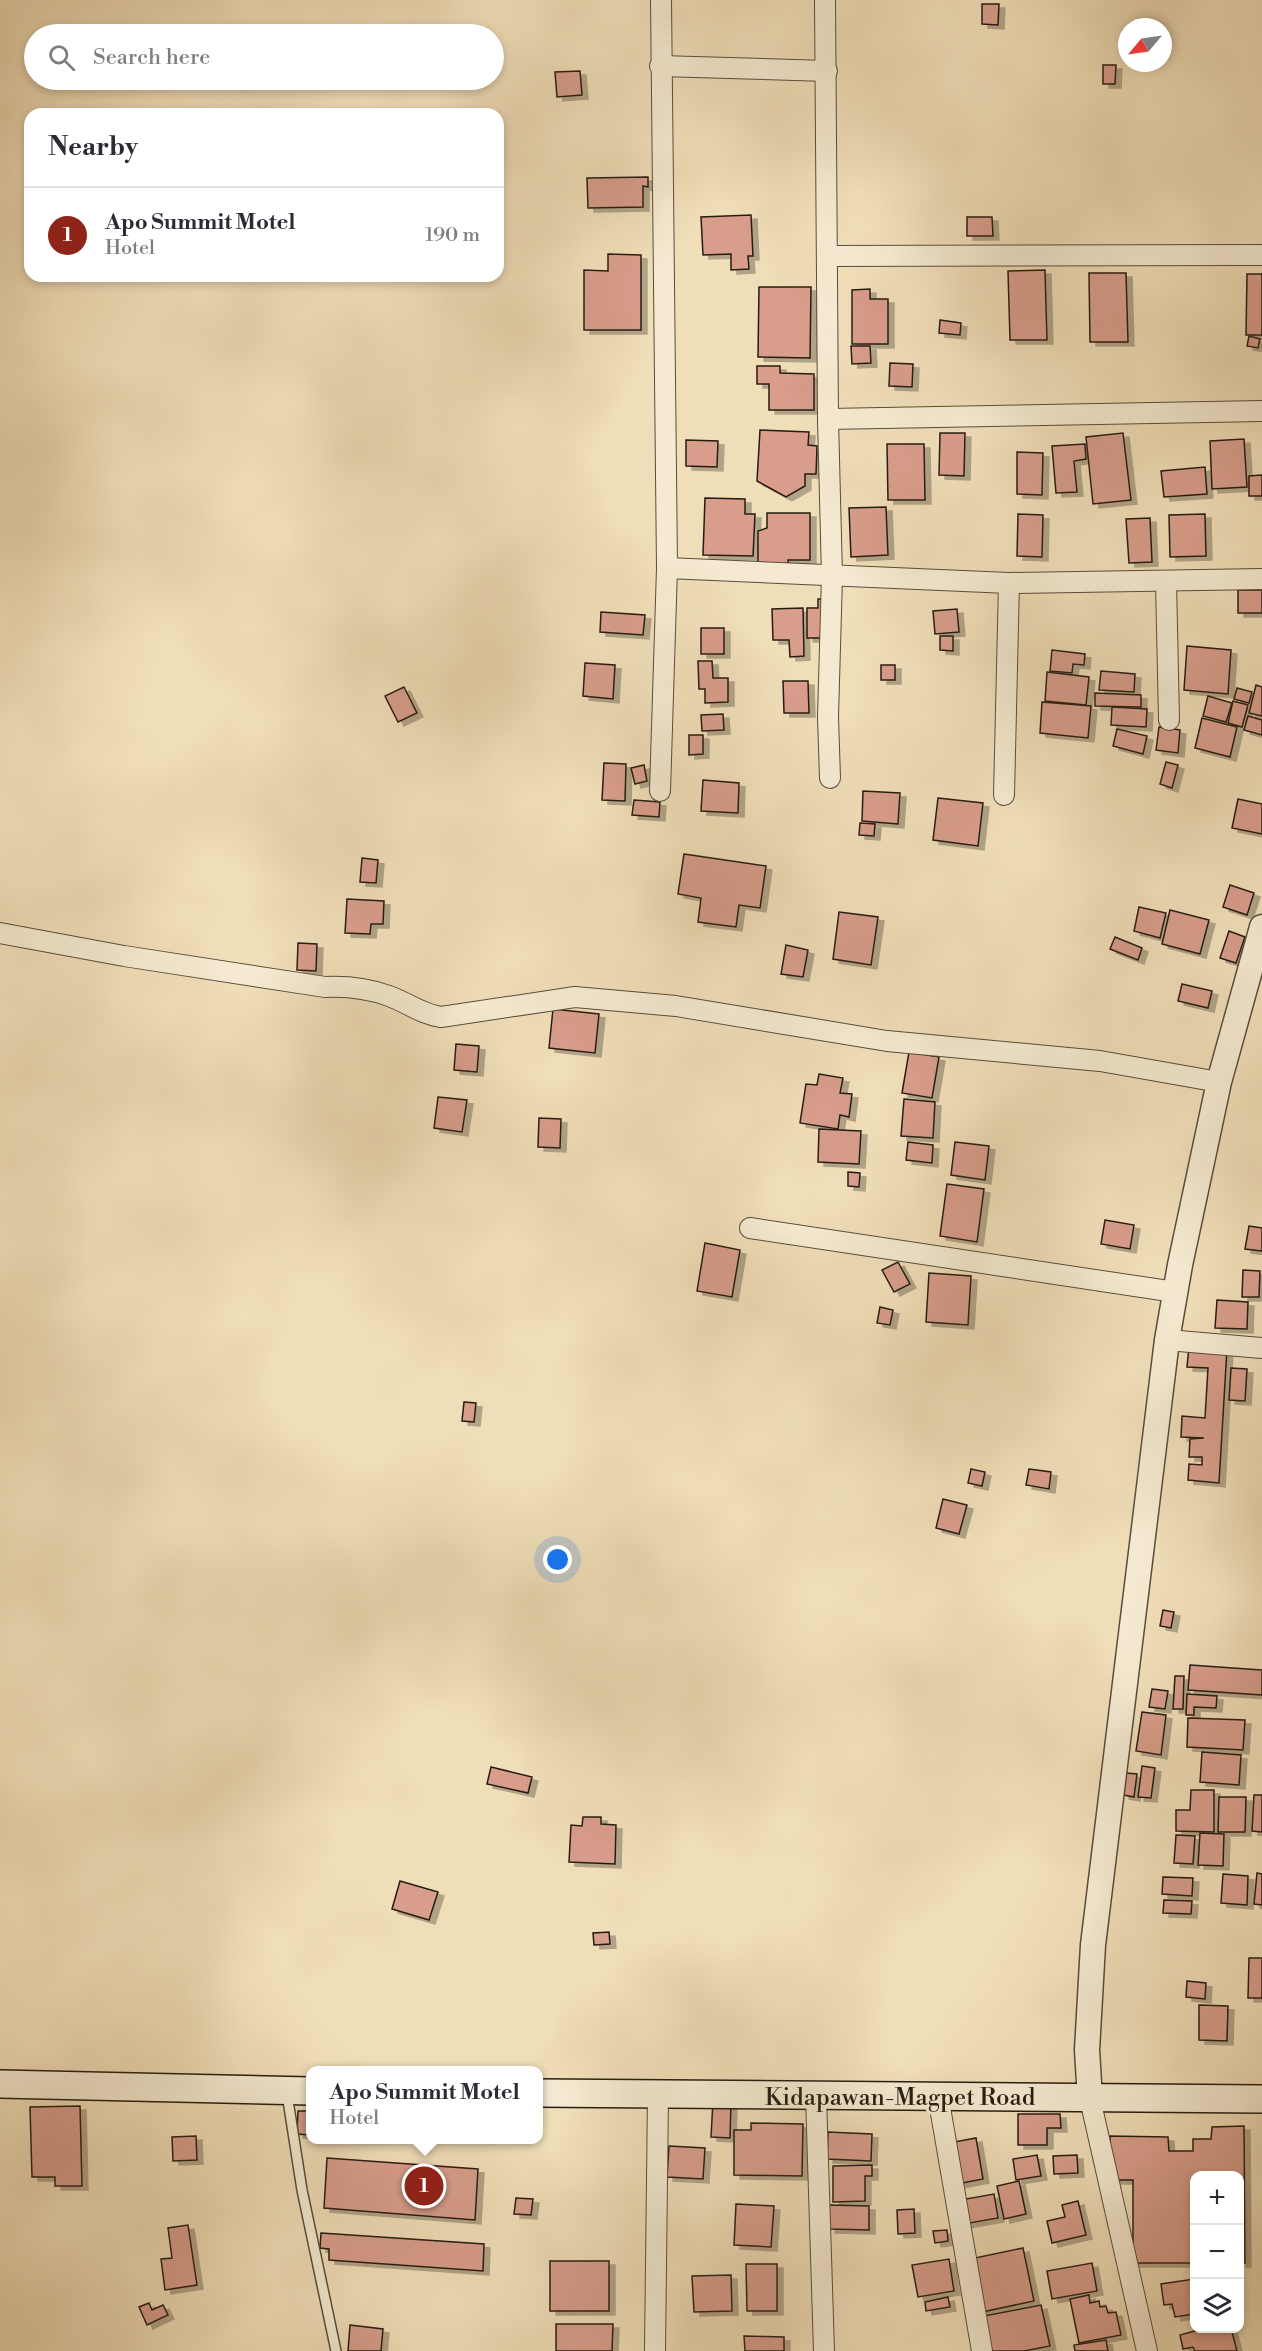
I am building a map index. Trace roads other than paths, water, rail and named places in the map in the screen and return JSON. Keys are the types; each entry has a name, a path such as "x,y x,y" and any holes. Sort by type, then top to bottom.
{"main road":[{"path":"0,2084 298,2090"},
{"name":"Kidapawan-Magpet Road","path":"543,2093 1262,2099"}],"street":[{"path":"660,791 667,568 661,0"},
{"path":"825,0 828,418 832,576 828,717 830,778"},
{"path":"660,66 827,71"},
{"path":"828,256 1262,255"},
{"path":"828,418 1262,411"},
{"path":"667,568 1009,583 1262,579"},
{"path":"1166,581 1169,720"},
{"path":"1004,795 1009,583"},
{"path":"1147,2351 1090,2099 1086,2050 1093,1945 1167,1340 1219,1082 1262,927"},
{"path":"0,933 124,956 325,987 358,986 391,996 426,1015 472,1014 575,997 676,1006 887,1041 1100,1061 1219,1082"},
{"path":"750,1228 1175,1292"},
{"path":"1167,1340 1262,1348"},
{"path":"655,2351 658,2095"},
{"path":"938,2096 982,2351"},
{"path":"816,2097 824,2351"}],"lane":[{"path":"298,2090 302,2190 336,2351"}],"place":[{"name":"Apo Summit Motel","path":"424,2186"}]}
